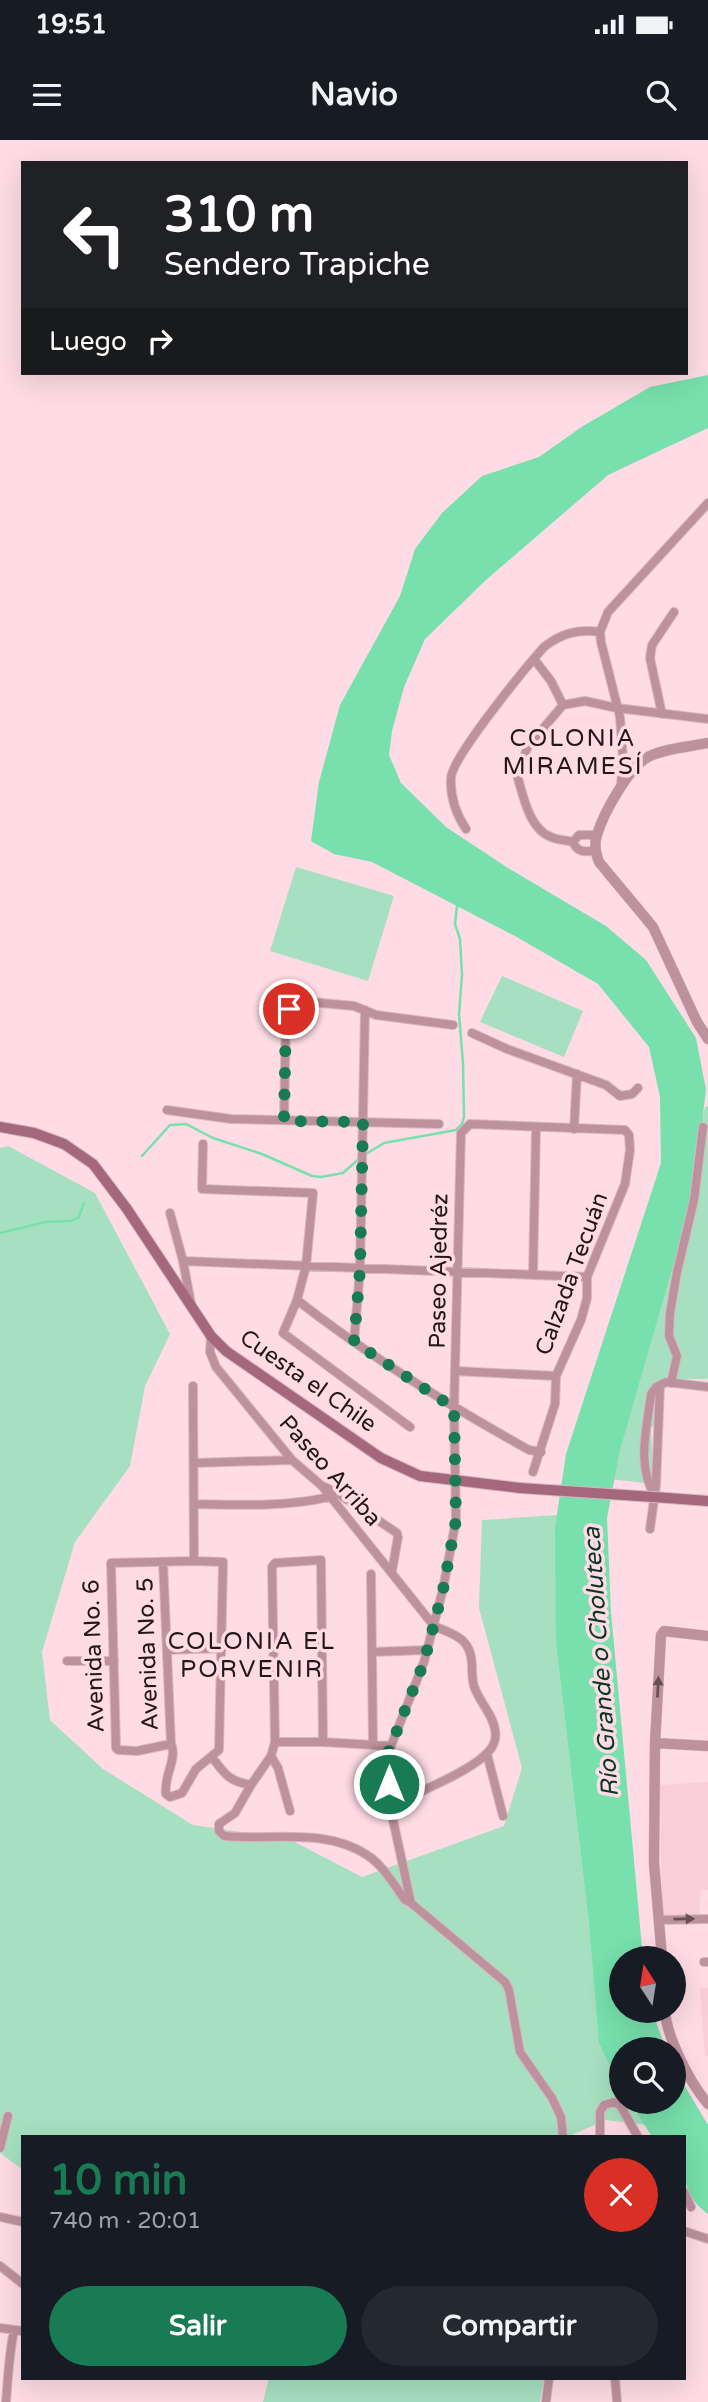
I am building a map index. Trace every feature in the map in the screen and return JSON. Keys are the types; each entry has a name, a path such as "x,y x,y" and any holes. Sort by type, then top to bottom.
{"main road":[{"name":"Cuesta el Chile","path":"0,1128 34,1133 64,1144 93,1164 127,1209 211,1336 226,1351 381,1458 420,1476 520,1488 708,1501"}],"street":[{"path":"621,787 622,748 617,708 600,632 608,612 708,503"},
{"path":"662,714 650,658 652,645 674,612"},
{"path":"466,829 455,812 451,778 466,747 544,646 557,637 580,630 600,632"},
{"path":"534,659 548,675 563,705"},
{"path":"573,842 549,837 539,829 532,818 516,775 528,746 563,705 585,701 617,708 708,719"},
{"path":"708,743 647,757 635,768 621,787 597,835 595,851 599,862 653,927 697,1022 708,1039"},
{"path":"573,842 579,835 597,835"},
{"path":"573,842 576,848 583,852 595,851"},
{"path":"284,1121 286,1014 293,1003 300,1001 354,1006 376,1015 453,1025"},
{"path":"354,1342 360,1270 365,1010"},
{"path":"472,1033 507,1049 606,1085 620,1096 632,1094 638,1088"},
{"path":"533,1274 536,1128 574,1129 577,1073"},
{"path":"167,1110 231,1119 439,1124"},
{"name":"Paseo Ajedréz","path":"411,1903 390,1806 387,1756 428,1650 456,1520 454,1408 461,1133 470,1124 536,1128"},
{"path":"671,1383 677,1356 669,1336 670,1313 694,1200 703,1127"},
{"name":"Calzada Tecuán","path":"533,1472 555,1404 556,1376 581,1321 587,1298 587,1277 625,1184 630,1150 629,1135 625,1130 574,1129"},
{"path":"203,1144 202,1189 313,1193 306,1266 297,1300 283,1333 410,1427"},
{"path":"170,1213 192,1307"},
{"path":"183,1261 458,1274 587,1277"},
{"path":"297,1300 354,1342 454,1408 529,1450 541,1452"},
{"name":"Paseo Arriba","path":"211,1336 210,1352 216,1367 292,1460 322,1486 434,1626"},
{"path":"455,1371 556,1376"},
{"path":"655,1496 646,1478 643,1457 651,1394 656,1387 671,1383 708,1387"},
{"path":"650,1528 655,1496 660,1385"},
{"path":"193,1386 194,1561"},
{"path":"194,1463 292,1460"},
{"path":"322,1486 397,1533 392,1571"},
{"path":"194,1504 261,1505 291,1501 304,1503 329,1497"},
{"path":"323,1742 323,1563 321,1560 275,1563 272,1567 275,1742 271,1756 235,1813 219,1824 219,1831 224,1836 261,1839 294,1836 316,1838 353,1847 368,1856 380,1867 405,1900 505,1982 509,1990 520,2052 552,2098 561,2117 563,2135"},
{"path":"163,1562 223,1562 219,1750 212,1757 233,1781 251,1785"},
{"name":"Avenida No. 6","path":"163,1562 111,1563 116,1748 137,1751 171,1744"},
{"name":"Avenida No. 5","path":"163,1562 171,1744 174,1754 165,1780 166,1794 170,1797 182,1793 196,1769 204,1760 212,1757"},
{"path":"371,1574 373,1745"},
{"path":"390,1806 473,1765 487,1754 495,1742 493,1720 473,1685 472,1658 468,1644 456,1635 434,1626"},
{"path":"661,1946 654,1863 655,1743 661,1635 664,1631 708,1636"},
{"path":"167,1650 223,1648"},
{"path":"372,1652 428,1650"},
{"path":"67,1661 114,1661"},
{"path":"275,1742 390,1746"},
{"path":"655,1743 708,1746"},
{"path":"487,1754 503,1816"},
{"path":"271,1756 278,1768 290,1811"},
{"path":"660,1920 708,1919"},
{"path":"668,2023 674,2042 706,2098"},
{"path":"600,2135 600,2112 604,2105 614,2102 620,2105 637,2135"},
{"path":"0,2148 8,2116"},
{"path":"686,2196 691,2207"},
{"path":"0,2209 0,2219 21,2222"},
{"path":"686,2232 708,2239"},
{"path":"0,2266 21,2282"},
{"path":"0,2328 18,2330 7,2362 9,2374 6,2402"},
{"path":"546,2402 549,2380"},
{"path":"615,2380 617,2402"}],"shaded area":[{"path":"296,867 394,896 368,981 270,951"},
{"path":"502,976 583,1011 564,1057 480,1022"},
{"path":"708,1106 708,1379 672,1379 663,1391 660,1415 651,1429 654,1484 600,1478 669,1253 705,1107"},
{"path":"8,1146 95,1193 170,1334 145,1386 130,1466 75,1542 42,1652 50,1720 103,1769 193,1825 289,1839 362,1877 504,1826 522,1768 479,1608 482,1520 573,1514 620,1946 609,1946 609,2023 621,2023 621,2037 609,2037 609,2114 673,2114 678,2129 606,2120 572,2135 21,2135 21,2169 0,2153 0,1148"},
{"path":"708,1782 708,1890 701,1890 699,1914 662,1916 660,1785"},
{"path":"700,1988 708,1988 708,2056 705,2057"},
{"path":"268,2380 544,2380 540,2402 263,2402"}],"water":[{"name":"Río Grande o Choluteca","path":"708,375 708,428 608,475 486,580 425,639 404,687 392,731 389,755 401,783 446,827 508,868 606,926 646,960 696,1038 706,1090 693,1196 620,1450 607,1518 611,1612 642,1946 609,1946 609,2023 656,2023 662,2037 609,2037 609,2063 599,2043 589,1922 556,1641 555,1528 566,1454 661,1163 660,1097 649,1047 598,984 515,936 372,862 334,854 311,841 319,782 340,705 400,596 415,549 442,513 482,476 539,457 583,426 650,387"},
{"path":"686,2088 708,2125 708,2214 692,2197 686,2182 686,2135 651,2135 638,2114 686,2114"}],"waterway":[{"path":"366,1154 384,1143 456,1130 462,1124 463,1063 459,1014 462,975 460,939 455,924 457,906"},
{"path":"142,1156 170,1125 186,1124 213,1138 262,1154 312,1176 343,1173 360,1158"},
{"path":"0,1233 46,1222 71,1221 79,1217 84,1203"}],"district":[{"name":"COLONIA MIRAMESÍ","path":"573,752"},
{"name":"COLONIA EL PORVENIR","path":"252,1655"}],"route":[{"path":"289,1009 286,1014 284,1121 363,1122 360,1270 354,1342 454,1408 456,1520 443,1590 424,1662 387,1756 389,1784"}]}
